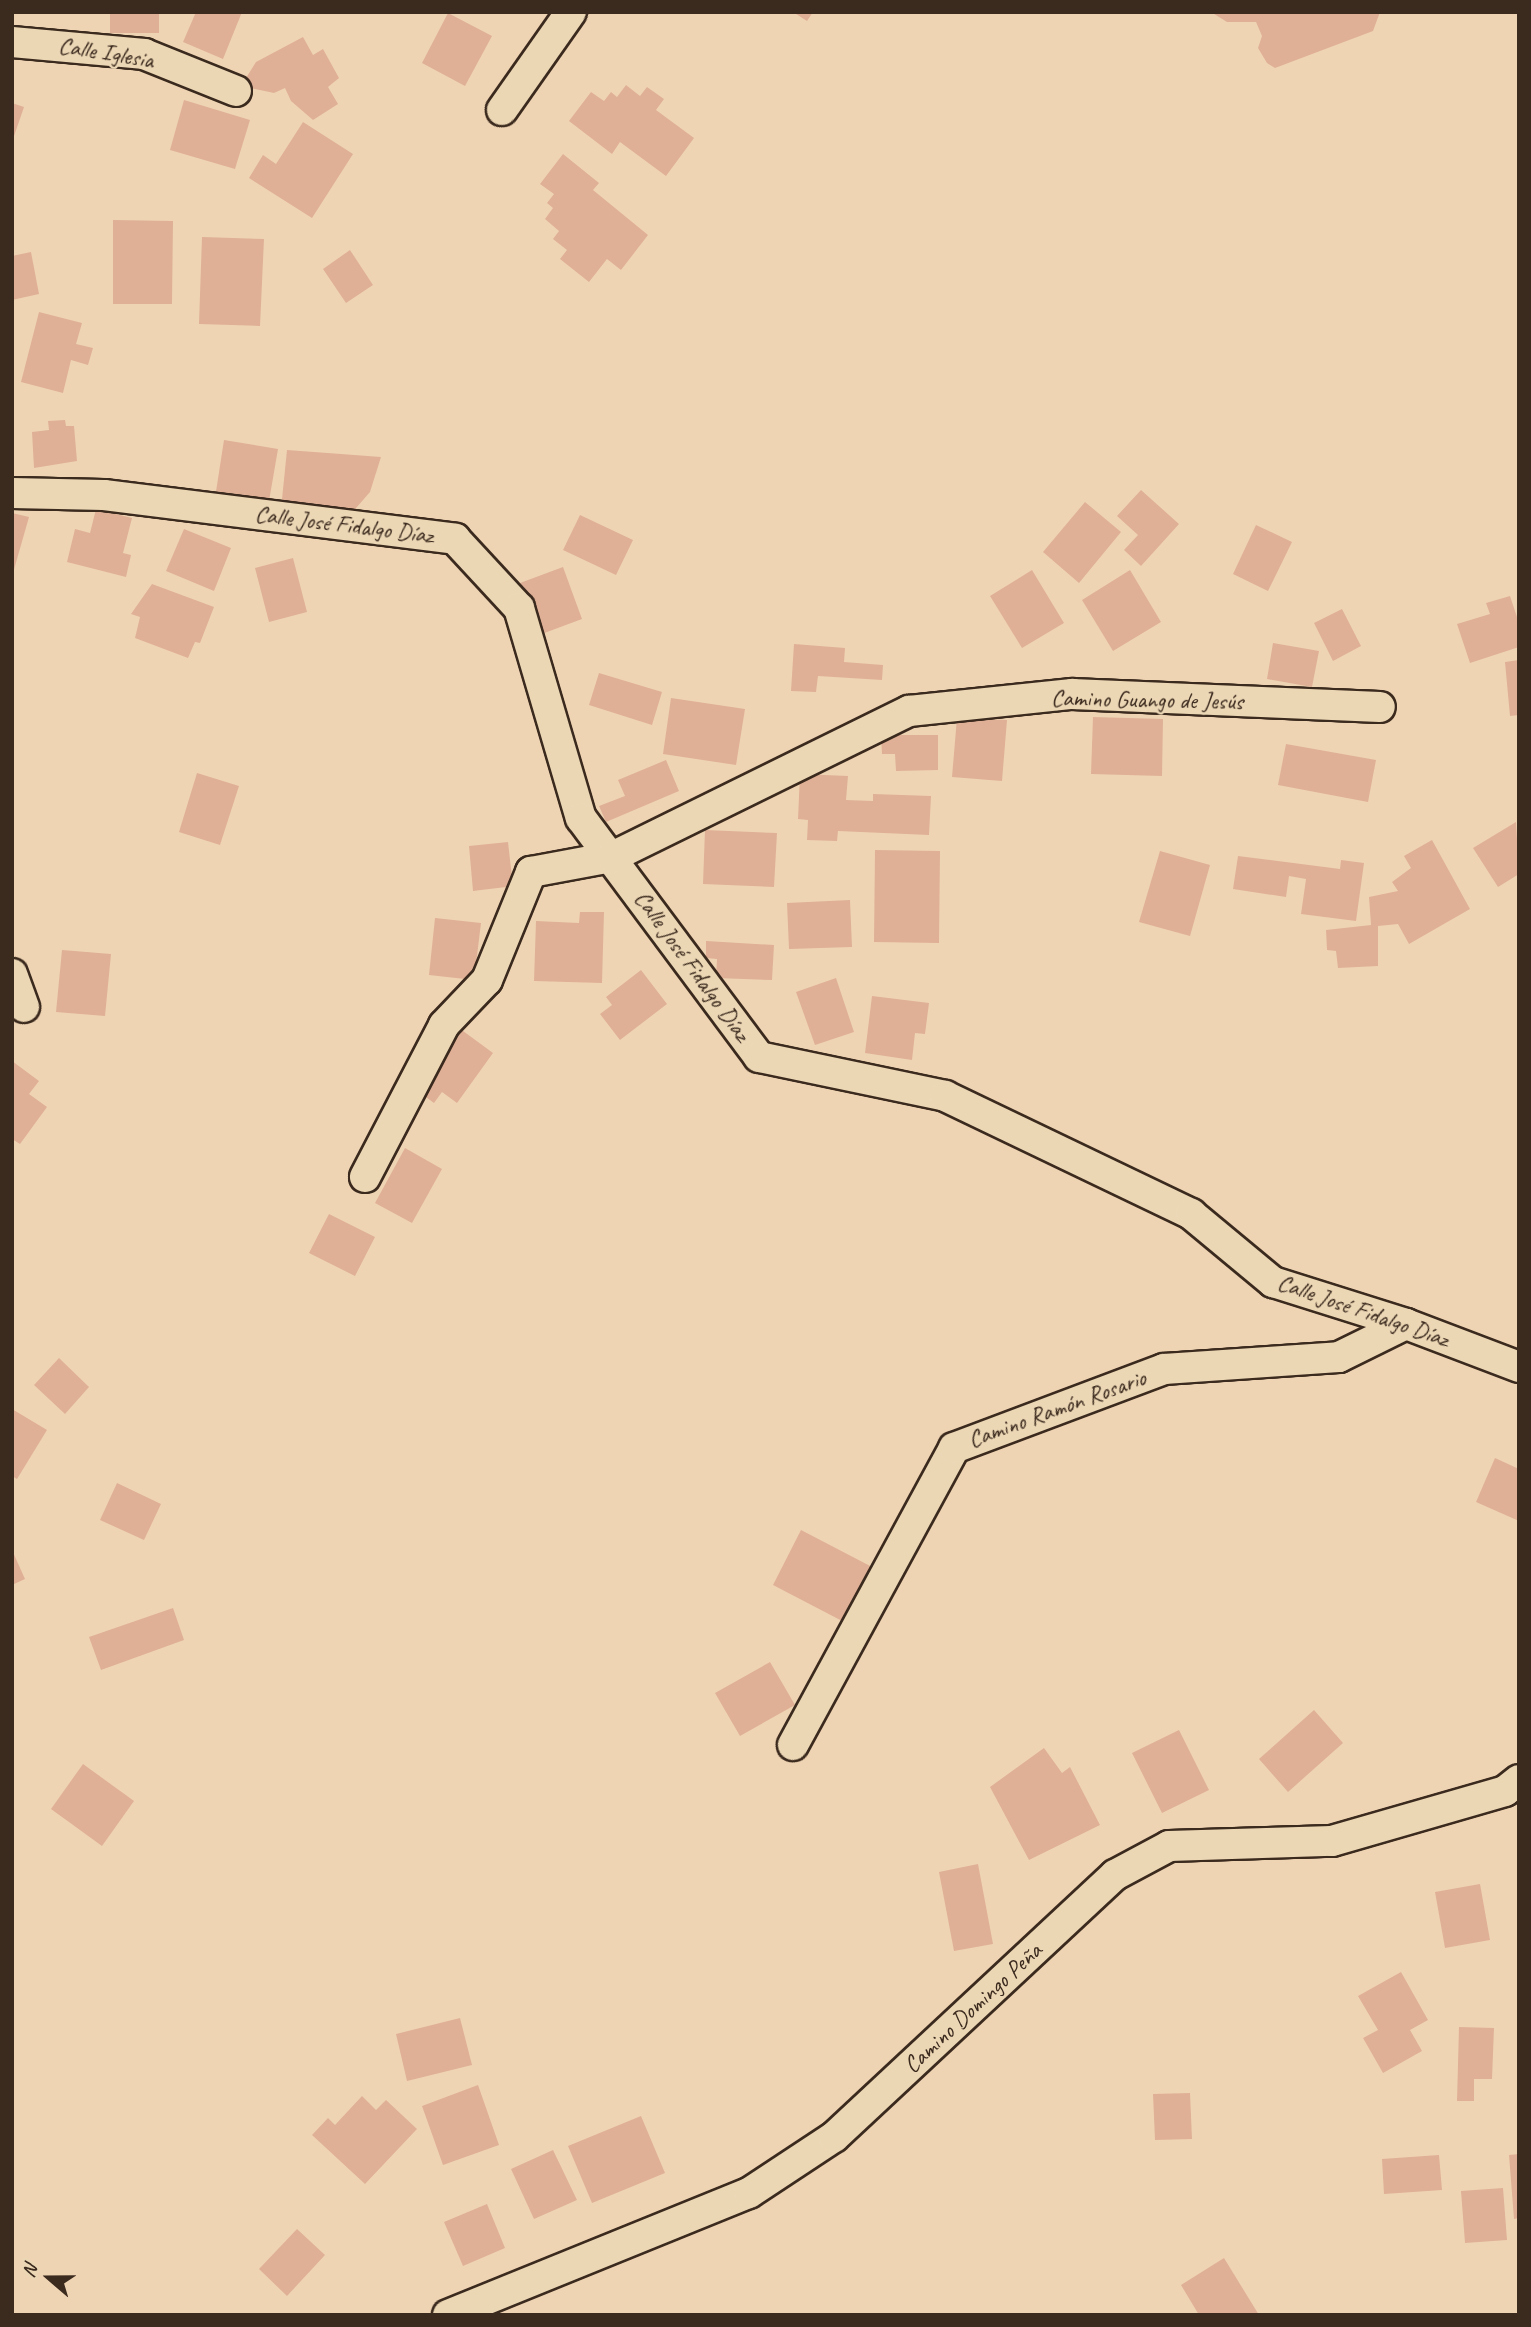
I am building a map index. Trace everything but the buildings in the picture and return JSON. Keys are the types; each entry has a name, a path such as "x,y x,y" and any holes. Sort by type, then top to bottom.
{"street":[{"path":"502,110 571,12"},
{"name":"Calle Iglesia","path":"12,42 144,54 236,92"},
{"name":"Calle José Fidalgo Díaz","path":"12,493 104,495 454,539 519,608 581,818 759,1057 945,1096 1191,1214 1273,1282 1406,1324 1519,1367"},
{"name":"Camino Guango de Jesús","path":"365,1177 444,1025 487,980 531,872 612,857 909,711 1072,694 1380,707"},
{"path":"12,974 23,1007"},
{"name":"Camino Ramón Rosario","path":"793,1745 954,1448 1164,1369 1339,1357 1406,1324"},
{"name":"Camino Domingo Peña","path":"448,2315 749,2193 834,2137 1115,1875 1169,1846 1332,1841 1505,1791 1519,1780"}]}
